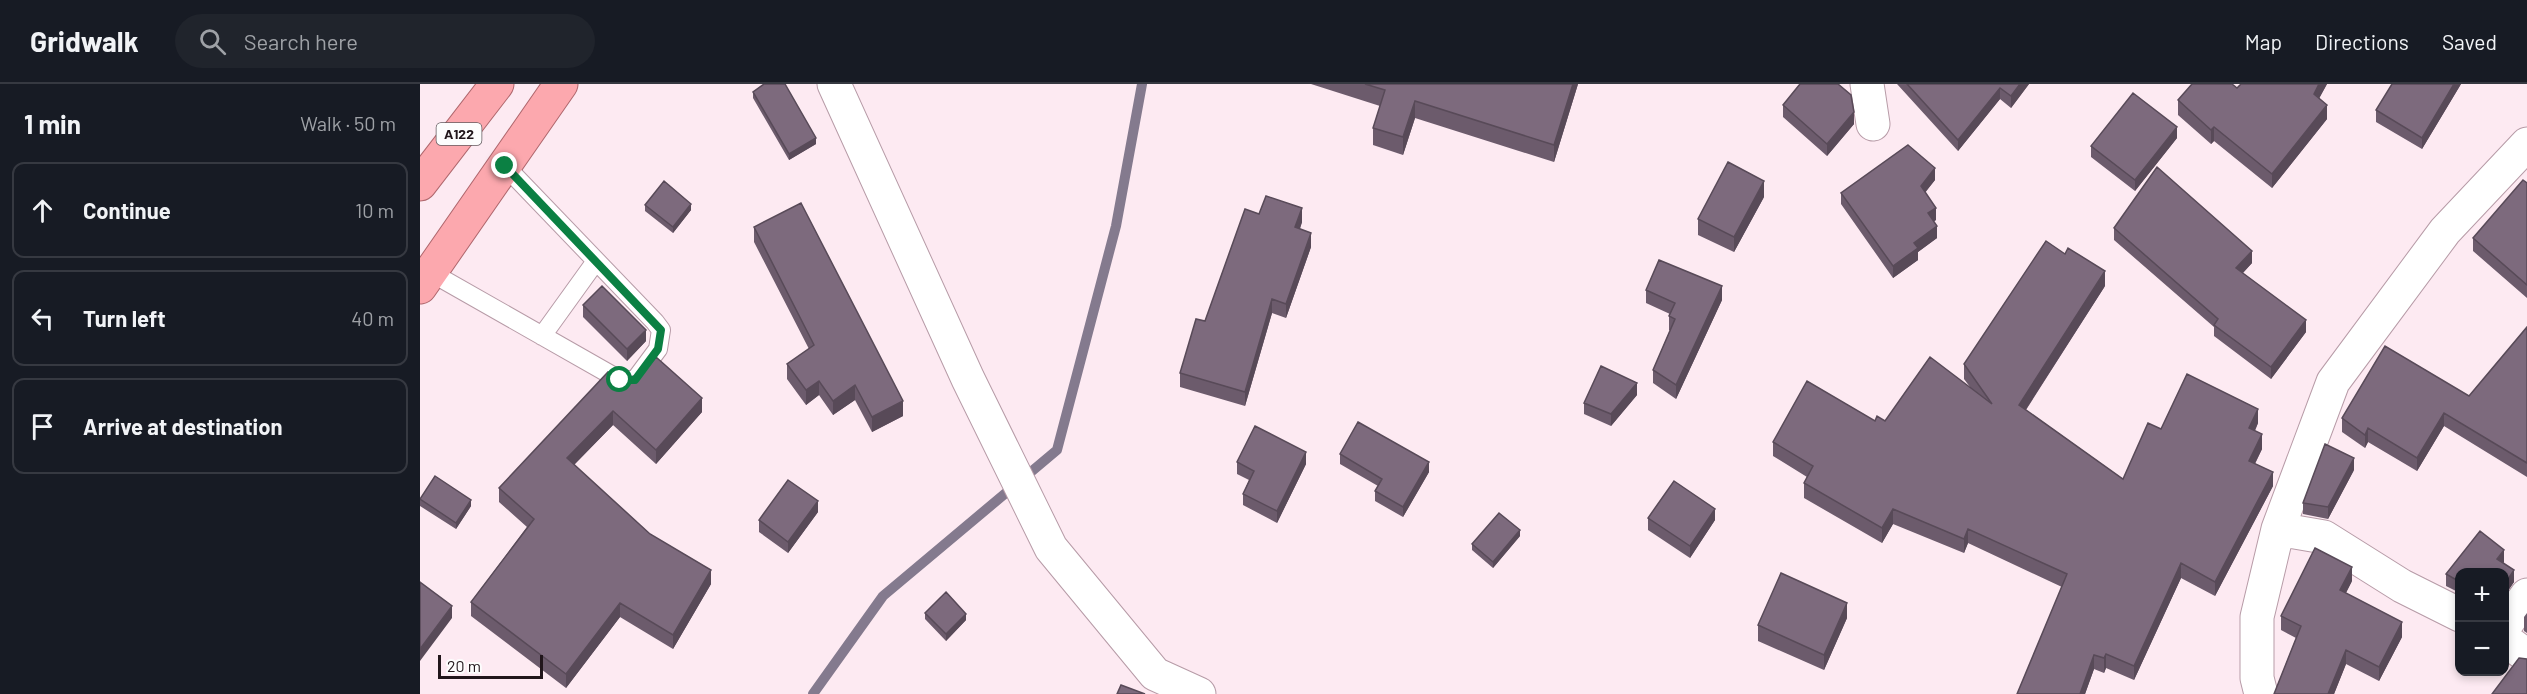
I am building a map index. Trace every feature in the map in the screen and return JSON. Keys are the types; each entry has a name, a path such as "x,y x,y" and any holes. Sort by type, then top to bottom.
{"highway":[{"name":"A122","path":"420,184 497,84"},
{"path":"425,279 561,84"}],"street":[{"path":"834,84 968,380 1051,548 1155,674 1199,694"},
{"path":"1867,84 1873,124"},
{"path":"2261,694 2257,678 2257,617 2278,529 2333,382 2445,231 2527,144"},
{"path":"2278,529 2324,537 2402,586 2455,612"},
{"path":"2508,622 2527,595"},
{"path":"2509,642 2527,656"}],"lane":[{"path":"425,279 542,336 620,380 630,382 635,380 658,349 661,330 505,166"},
{"path":"542,336 596,261"}],"building":[{"path":"764,84 785,84 816,138 789,154 753,92"},
{"path":"1365,84 1573,84 1554,145 1415,101 1403,137 1373,128 1385,90"},
{"path":"1800,84 1838,84 1851,95 1854,112 1827,144 1783,105"},
{"path":"1907,84 2020,84 2011,96 2000,88 1958,140"},
{"path":"2192,84 2232,84 2237,88 2241,84 2319,84 2314,94 2327,105 2272,174 2214,127 2211,130 2178,100"},
{"path":"2392,84 2454,84 2422,138 2376,110"},
{"path":"2133,93 2177,127 2135,180 2091,146"},
{"path":"1908,145 1935,168 1921,186 1936,208 1928,213 1937,226 1914,243 1918,248 1893,266 1841,193"},
{"path":"1728,162 1764,181 1734,237 1698,219"},
{"path":"2157,167 2252,251 2236,268 2306,320 2271,367 2214,325 2218,319 2114,228"},
{"path":"2523,180 2527,183 2527,285 2473,238"},
{"path":"664,181 691,204 673,227 645,205"},
{"path":"1266,196 1302,208 1295,227 1311,233 1286,304 1272,299 1245,392 1180,373 1196,319 1205,321 1245,209 1259,214"},
{"path":"801,203 903,401 872,417 855,385 833,401 819,381 806,390 787,364 814,345 754,227"},
{"path":"2046,241 2065,254 2068,248 2105,271 2019,405 2123,479 2148,423 2161,429 2187,374 2258,409 2249,428 2262,434 2249,461 2273,472 2215,582 2181,563 2134,666 2106,654 2104,658 2094,655 2080,694 2017,694 2067,574 1968,529 1964,539 1893,509 1882,528 1804,483 1813,466 1773,442 1807,381 1875,421 1877,416 1885,421 1930,357 1992,404 1964,364"},
{"path":"1659,260 1722,286 1676,385 1653,370 1675,319 1669,316 1675,303 1646,290"},
{"path":"602,286 646,330 627,349 583,305"},
{"path":"2527,327 2527,463 2444,413 2417,458 2368,428 2365,435 2342,418 2385,346 2469,396"},
{"path":"656,357 702,398 656,450 613,411 567,458 650,534 711,570 673,635 620,603 566,674 471,602 534,519 499,488 608,372 619,377 640,376"},
{"path":"1601,366 1637,383 1611,414 1584,403"},
{"path":"1358,422 1429,462 1403,507 1375,491 1382,479 1340,454"},
{"path":"1255,426 1306,452 1277,511 1243,494 1254,471 1237,462"},
{"path":"2325,444 2354,458 2328,507 2303,503"},
{"path":"435,476 471,500 456,523 420,499"},
{"path":"788,480 818,501 788,542 759,520"},
{"path":"1674,481 1715,509 1690,546 1648,518"},
{"path":"1499,513 1520,530 1493,562 1472,544"},
{"path":"2480,531 2504,550 2497,559 2514,570 2509,578 2509,568 2455,568 2455,579 2446,574"},
{"path":"2315,548 2352,567 2340,590 2402,622 2379,667 2346,650 2328,694 2274,694 2301,626 2281,616"},
{"path":"1781,573 1847,603 1824,655 1758,625"},
{"path":"420,582 452,606 420,649"},
{"path":"946,592 966,614 946,634 925,613"},
{"path":"2519,658 2527,659 2527,694 2492,694 2506,676 2509,676 2509,671"},
{"path":"1121,685 1145,694 1117,694"}],"waterway":[{"path":"813,694 883,596 1057,450 1116,226 1142,84"}],"route":[{"path":"505,166 661,330 658,349 635,380 630,382 620,380"}]}
